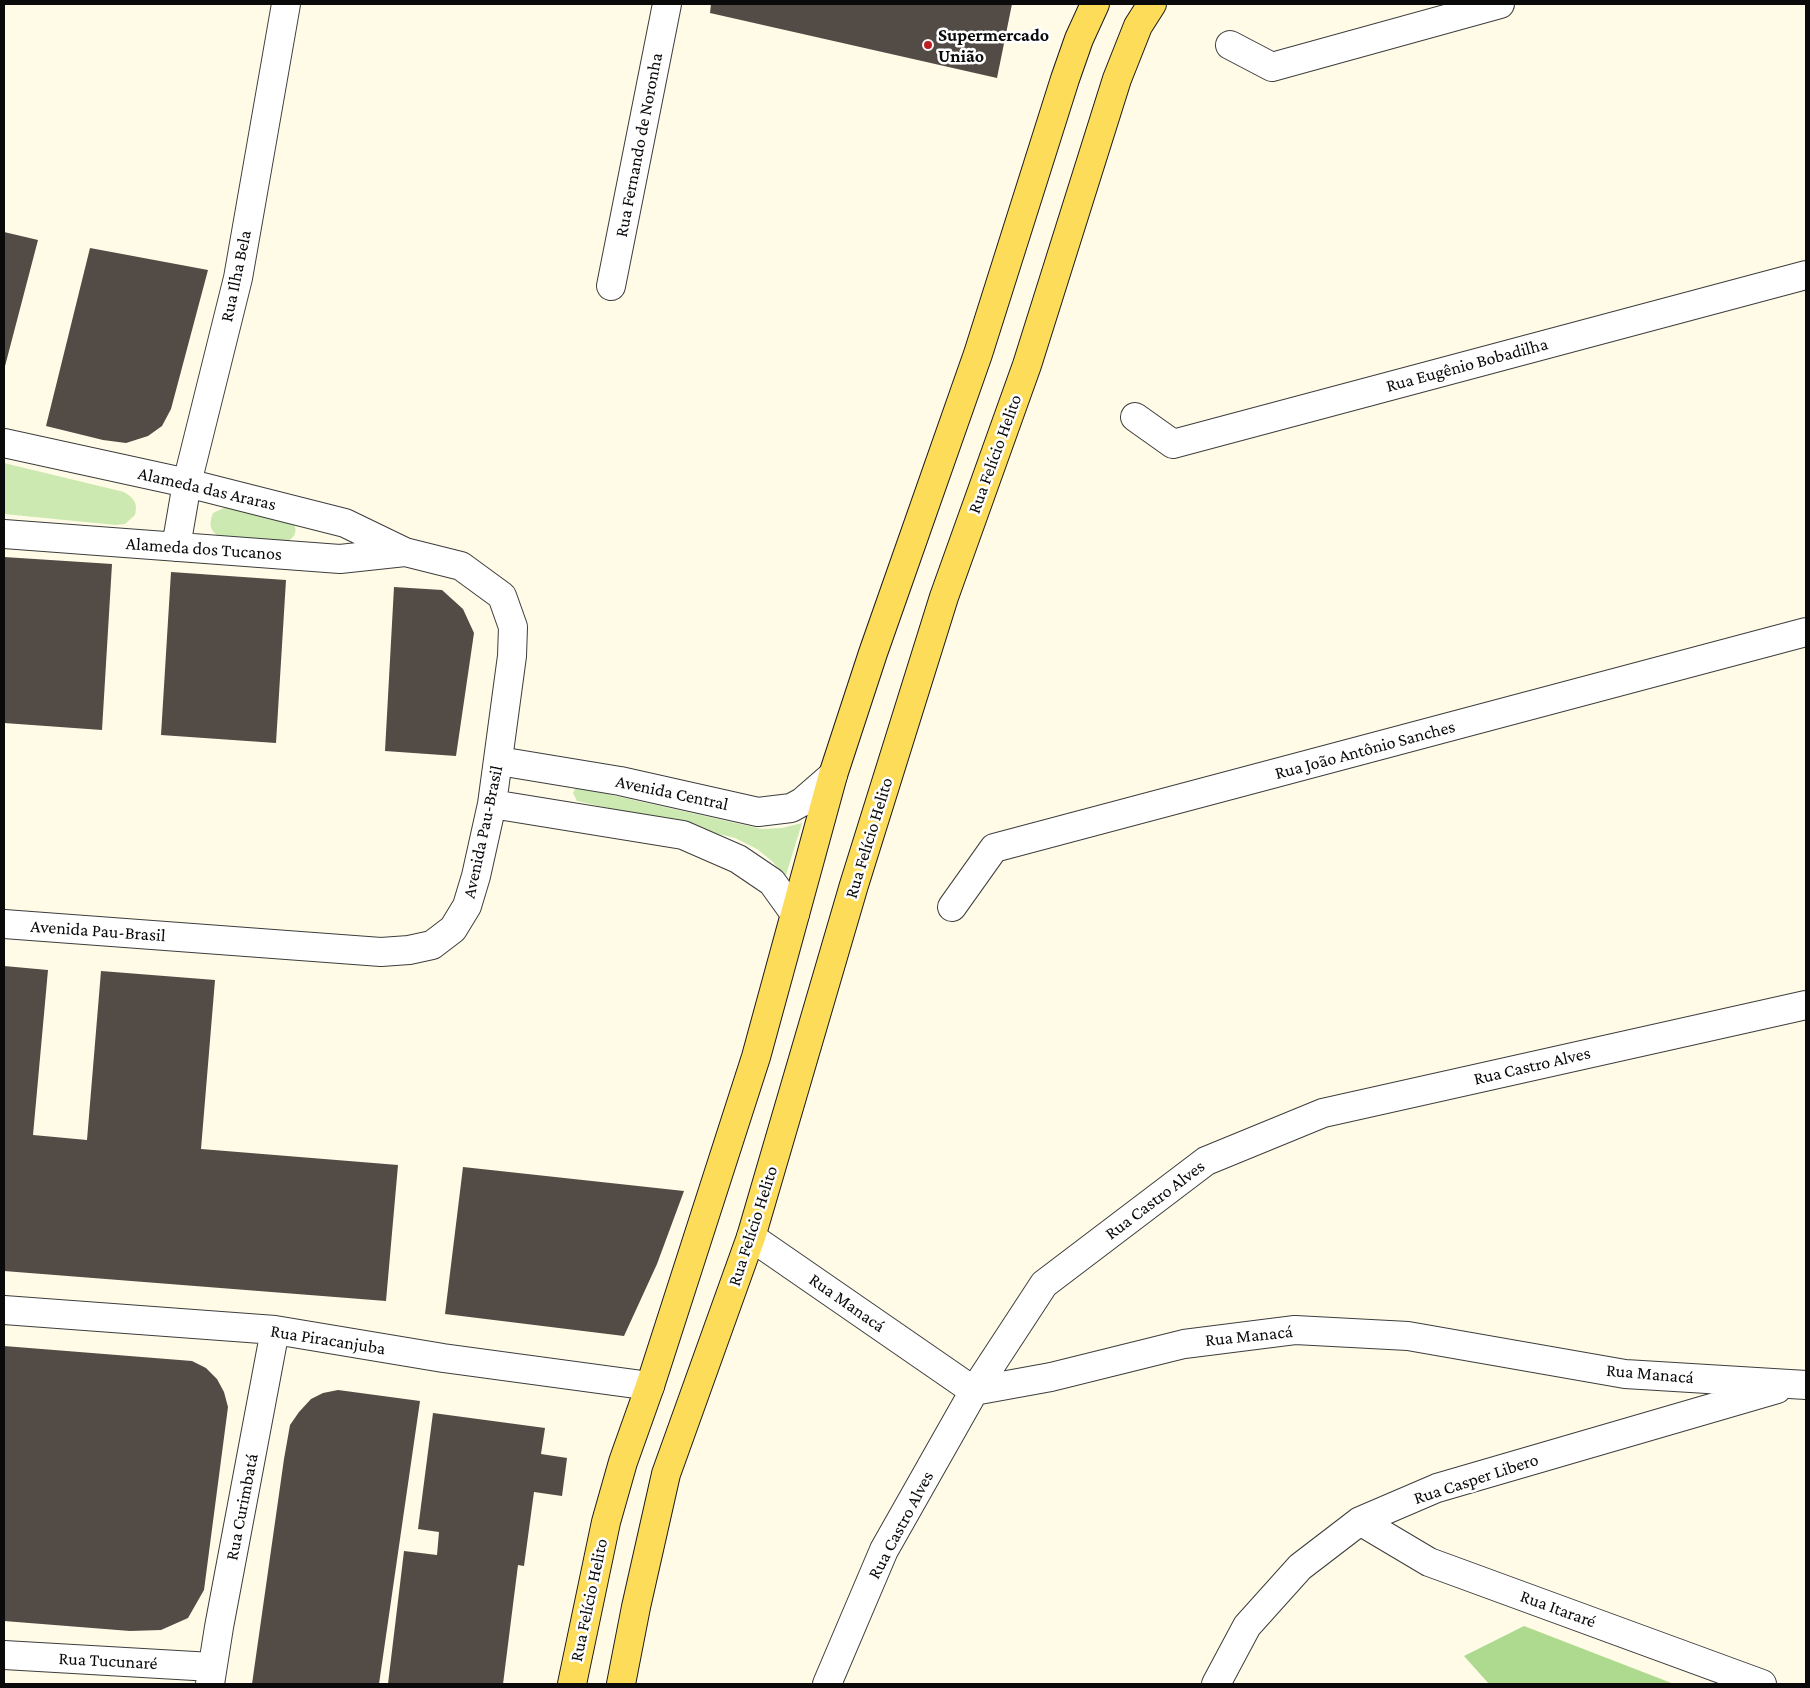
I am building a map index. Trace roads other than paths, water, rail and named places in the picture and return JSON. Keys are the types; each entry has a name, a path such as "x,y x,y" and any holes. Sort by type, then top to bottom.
{"main road":[{"name":"Rua Felício Helito","path":"572,1684 606,1522 623,1462 650,1386 756,1057 833,775 873,653 978,354 1065,79 1079,39 1095,4"},
{"name":"Rua Felício Helito","path":"621,1684 666,1474 751,1237 854,885 944,597 1027,364 1116,78 1138,26 1152,4"}],"street":[{"name":"Rua Ilha Bela","path":"176,547 187,483 238,278 286,4"},
{"name":"Rua Fernando de Noronha","path":"611,286 667,4"},
{"path":"1230,45 1272,66 1500,4"},
{"name":"Rua Eugênio Bobadilha","path":"1135,417 1173,444 1806,275"},
{"name":"Alameda das Araras","path":"4,443 187,483 345,523 405,552"},
{"name":"Alameda dos Tucanos","path":"4,534 340,559 405,552"},
{"name":"Avenida Pau-Brasil","path":"4,924 381,952 409,950 432,945 453,929 467,906 476,876 492,804 512,656 513,626 502,596 461,566 405,552"},
{"name":"Rua João Antônio Sanches","path":"952,907 994,848 1802,640"},
{"name":"Avenida Central","path":"499,760 620,781 758,812 791,808 802,802 833,775"},
{"path":"492,804 683,835 738,859 772,882 795,914"},
{"name":"Rua Castro Alves","path":"827,1684 884,1550 974,1391 1044,1284 1206,1161 1323,1113 1806,1005"},
{"name":"Rua Manacá","path":"751,1237 974,1391 1051,1377 1184,1344 1296,1330 1408,1336 1625,1374 1803,1383"},
{"name":"Rua Piracanjuba","path":"4,1310 275,1330 442,1358 650,1386"},
{"name":"Rua Curimbatá","path":"211,1676 275,1330"},
{"name":"Rua Casper Libero","path":"1216,1684 1247,1626 1254,1618 1300,1567 1360,1521 1437,1488 1803,1383"},
{"name":"Rua Itararé","path":"1360,1521 1428,1562 1762,1684"},
{"name":"Rua Tucunaré","path":"4,1656 211,1676"}],"place":[{"name":"Supermercado União","path":"928,45"}]}
